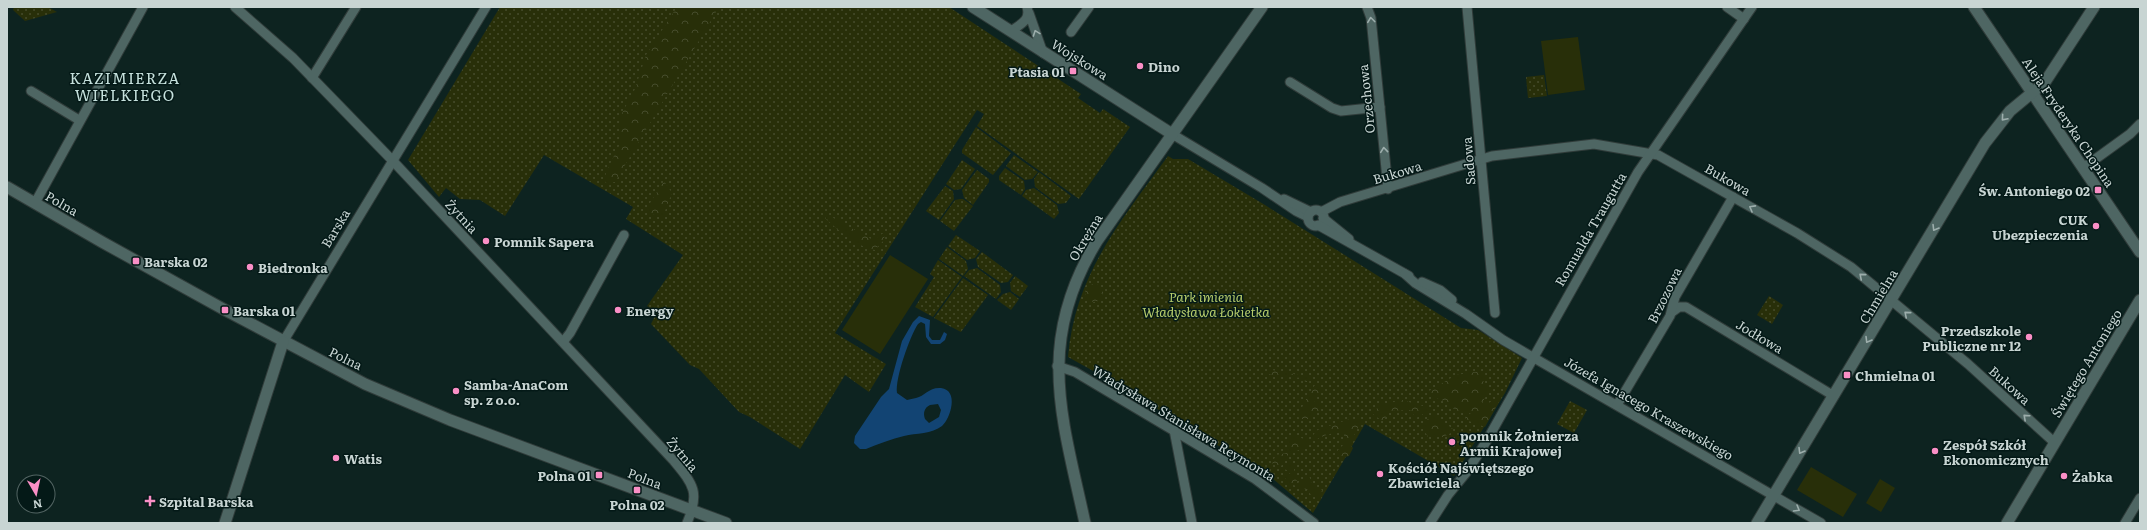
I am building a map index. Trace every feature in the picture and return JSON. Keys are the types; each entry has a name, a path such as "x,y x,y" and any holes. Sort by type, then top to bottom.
{"street":[{"path":"35,203 142,7"},
{"name":"Żytnia","path":"235,7 285,50 392,160 678,466 694,491 695,503 693,510"},
{"path":"312,78 356,7"},
{"name":"Barska","path":"225,523 283,342 486,7"},
{"name":"Wojskowa","path":"973,7 1172,134"},
{"path":"1071,32 1089,7"},
{"name":"Okrężna","path":"1085,523 1061,410 1057,366 1064,319 1070,297 1083,264 1100,237 1262,7"},
{"name":"Orzechowa","path":"1368,7 1371,18 1388,188"},
{"name":"Sadowa","path":"1467,7 1495,313"},
{"path":"1728,7 1744,19"},
{"name":"Romualda Traugutta","path":"1430,523 1448,495 1466,473 1650,152 1752,7"},
{"name":"Aleja Fryderyka Chopina","path":"1974,7 2140,252"},
{"name":"Chmielna","path":"1757,523 1892,301 1990,135 2010,111 2033,93 2057,66 2094,7"},
{"path":"1011,31 1027,19 1028,10"},
{"path":"1028,10 1043,53"},
{"path":"1290,82 1332,108 1341,111 1380,107"},
{"path":"31,91 79,120"},
{"path":"2083,168 2130,134 2140,124"},
{"path":"1172,134 1275,197 1296,212 1310,214 1317,210 1321,218"},
{"name":"Bukowa","path":"1321,218 1335,204 1481,159 1589,144 1650,152 1667,159 1837,257 1968,364 2055,443"},
{"name":"Polna","path":"7,187 283,342 365,384 412,404 726,523"},
{"name":"Brzozowa","path":"1617,405 1672,312 1675,297 1733,197"},
{"name":"Józefa Ignacego Kraszewskiego","path":"1310,214 1310,223 1321,218 1354,244 1405,274 1415,283 1466,314 1498,336 1821,523"},
{"path":"563,342 570,333 624,235"},
{"name":"Świętego Antoniego","path":"2007,523 2139,304"},
{"name":"Jodłowa","path":"1672,312 1679,307 1686,307 1834,396"},
{"name":"Władysława Stanisława Reymonta","path":"1057,366 1075,372 1255,479 1314,523"},
{"path":"1174,430 1192,523"},
{"path":"2125,523 2140,498"},
{"path":"687,523 693,510"}],"green space":[{"path":"14,7 48,7 57,12 25,21 13,10"},
{"path":"500,7 949,7 1081,94 1078,98 1100,113 1103,109 1130,127 1079,199 977,126 984,114 977,110 835,333 886,364 869,392 845,375 800,449 750,417 739,412 699,369 690,365 651,324 657,312 647,306 683,255 626,219 633,207 544,155 505,216 480,200 460,199 446,188 439,197 408,160"},
{"path":"677,7 719,7 615,182 605,183 606,172 621,142 620,117 635,89 646,55"},
{"path":"1578,37 1585,90 1548,95 1541,41"},
{"path":"1544,75 1547,96 1528,98 1526,77"},
{"path":"976,127 1011,153 993,175 962,153 962,150"},
{"path":"1014,155 1038,172 1032,179 1025,180 1006,166"},
{"name":"Park imienia Władysława Łokietka","path":"1168,156 1173,159 1188,159 1265,205 1461,328 1478,330 1522,358 1505,393 1454,476 1365,424 1313,513 1272,478 1106,378 1068,357 1072,327 1090,274 1118,226"},
{"path":"962,160 975,169 961,189 954,190 946,184"},
{"path":"1005,168 1024,181 1025,189 1021,195 999,180 999,176"},
{"path":"977,170 989,179 989,182 973,205 964,198 962,190"},
{"path":"1039,172 1071,196 1066,203 1058,204 1035,187 1034,179"},
{"path":"664,181 672,193 663,216 647,214 650,203"},
{"path":"945,186 953,191 954,199 939,220 926,211"},
{"path":"1034,188 1057,205 1059,213 1054,219 1022,196 1026,190"},
{"path":"963,199 973,206 954,231 940,221 955,200"},
{"path":"828,215 873,240 885,232 884,240 875,250 862,246 848,238 830,223 825,218"},
{"path":"956,235 980,251 975,258 967,260 948,246"},
{"path":"947,247 966,261 968,269 963,276 939,259"},
{"path":"982,252 1013,275 1008,282 1001,283 978,267 976,259"},
{"path":"890,255 928,279 880,354 842,330"},
{"path":"938,260 962,277 933,317 915,307 934,277 930,274"},
{"path":"977,268 1000,285 1001,292 996,299 964,276 969,270"},
{"path":"1015,276 1028,286 1020,297 1011,291 1010,283"},
{"path":"963,278 988,295 961,332 934,318"},
{"path":"1094,284 1100,287 1103,293 1100,299 1094,302 1088,299 1085,293 1088,287"},
{"path":"1010,292 1019,299 1011,310 997,300 1003,294"},
{"path":"1769,296 1783,305 1772,324 1757,315"},
{"path":"1272,370 1309,377 1303,390 1302,388 1305,382 1304,378 1273,376 1268,373"},
{"path":"1481,371 1484,373 1483,381 1490,389 1482,403 1487,404 1495,399 1500,400 1485,427 1466,420 1465,417 1471,413 1456,411 1447,402 1433,397 1429,391 1456,375"},
{"path":"1317,383 1320,387 1320,395 1313,400 1320,405 1321,411 1308,419 1299,419 1300,412 1305,401"},
{"path":"1402,400 1423,406 1427,409 1427,412 1416,418 1410,410 1389,411 1382,421 1373,414 1373,412 1381,405"},
{"path":"1570,401 1587,410 1574,433 1557,424"},
{"path":"1435,416 1453,429 1453,432 1443,437 1428,437 1424,430 1426,420"},
{"path":"1350,419 1359,421 1360,423 1350,444 1353,448 1349,456 1342,458 1337,455 1338,450 1345,443 1344,435 1334,433 1321,437 1290,454 1281,466 1276,466 1272,463 1276,455 1287,453 1288,439 1291,437 1310,440 1316,431"},
{"path":"1289,465 1293,465 1297,482 1302,483 1306,475 1309,475 1313,488 1321,489 1323,492 1317,497 1312,497 1308,490 1293,485 1287,481 1284,474 1289,474 1292,472 1284,469"},
{"path":"1811,467 1857,494 1843,517 1797,490"},
{"path":"1880,479 1895,488 1881,512 1866,503"}],"water":[{"path":"919,316 930,320 929,336 932,340 940,340 944,332 947,334 945,340 940,344 931,344 926,337 925,324 921,322 918,324 904,357 898,378 897,393 907,400 919,397 930,390 937,388 947,390 952,399 952,405 948,417 942,426 934,431 904,436 866,449 860,449 854,443 855,436 881,397 889,389 902,341 913,322","holes":["938,404 941,410 939,417 929,423 924,417 925,409 930,405"]}],"place":[{"name":"Dino","path":"1140,66"},
{"name":"Ptasia 01","path":"1073,71"},
{"name":"Św. Antoniego 02","path":"2098,190"},
{"name":"CUK Ubezpieczenia","path":"2096,226"},
{"name":"Pomnik Sapera","path":"486,241"},
{"name":"Barska 02","path":"136,261"},
{"name":"Biedronka","path":"250,267"},
{"name":"Barska 01","path":"225,310"},
{"name":"Energy","path":"618,310"},
{"name":"Przedszkole Publiczne nr 12","path":"2029,337"},
{"name":"Chmielna 01","path":"1847,375"},
{"name":"Samba-AnaCom sp. z o.o.","path":"456,391"},
{"name":"pomnik Żołnierza Armii Krajowej","path":"1452,442"},
{"name":"Zespół Szkół Ekonomicznych","path":"1935,451"},
{"name":"Watis","path":"336,458"},
{"name":"Kościół Najświętszego Zbawiciela","path":"1380,474"},
{"name":"Polna 01","path":"599,475"},
{"name":"Żabka","path":"2064,476"},
{"name":"Polna 02","path":"637,490"},
{"name":"Szpital Barska","path":"150,501"}],"district":[{"name":"KAZIMIERZA WIELKIEGO","path":"125,86"}]}
